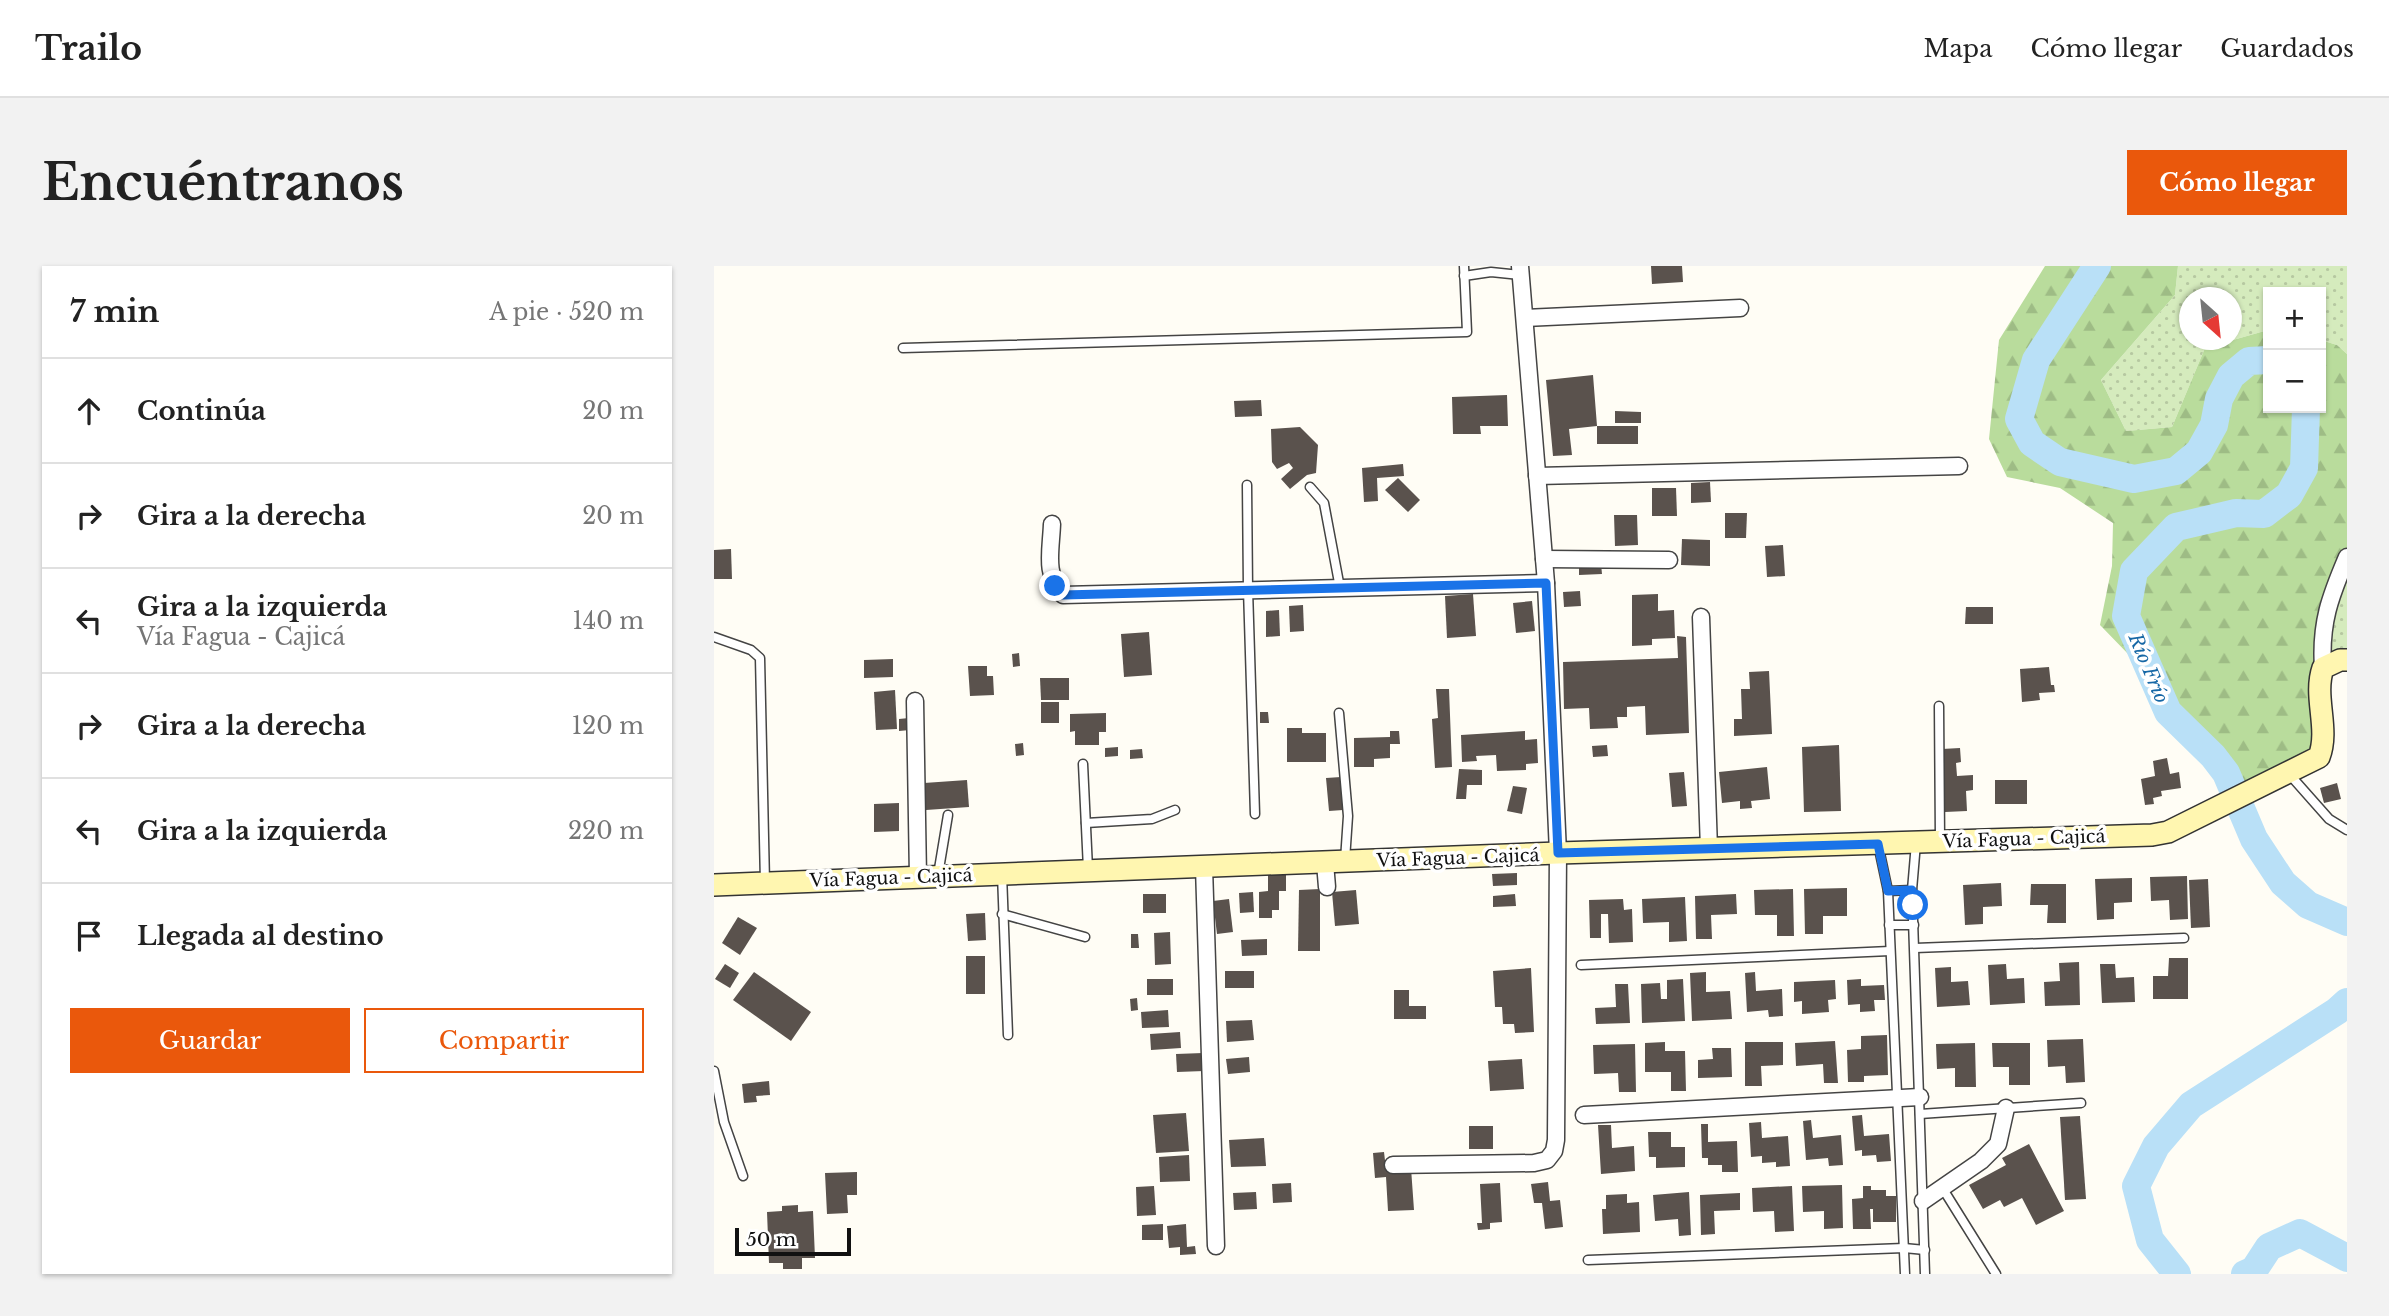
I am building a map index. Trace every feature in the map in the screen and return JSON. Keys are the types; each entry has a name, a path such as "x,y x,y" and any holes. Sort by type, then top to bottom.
{"street":[{"path":"1393,1165 1534,1163 1547,1160 1554,1151 1558,853 1546,583 1520,271"},
{"path":"1525,318 1740,308"},
{"path":"1537,475 1959,466"},
{"path":"1052,524 1050,574 1063,595 1546,583"},
{"path":"2347,557 2325,615 2323,668 2340,660 2347,660"},
{"path":"1544,559 1669,560"},
{"path":"1702,617 1709,849"},
{"name":"Vía Fagua - Cajicá","path":"714,885 1558,853 2152,835 2168,832 2319,757 2324,744 2319,680 2323,668"},
{"path":"915,701 928,877"},
{"path":"1327,887 1335,862"},
{"path":"1204,867 1216,1246"},
{"path":"1584,1115 1897,1099 1920,1106"},
{"path":"1923,1201 1981,1161 1998,1143 2006,1108"}],"lane":[{"path":"903,348 1467,332 1464,271 1520,271"},
{"path":"1248,485 1248,589 1255,814"},
{"path":"1310,487 1324,503 1340,587"},
{"path":"714,637 751,650 760,658 765,883"},
{"path":"1939,706 1940,841"},
{"path":"1335,862 1348,816 1339,713"},
{"path":"1083,764 1089,872"},
{"path":"2288,772 2329,819 2347,830"},
{"path":"1086,823 1152,819 1175,810"},
{"path":"928,877 948,815"},
{"path":"1916,842 1912,890 1925,1274"},
{"path":"1878,844 1888,891 1905,1274"},
{"path":"1002,874 1008,1035"},
{"path":"1888,891 1912,890"},
{"path":"1002,914 1085,937"},
{"path":"1889,925 1914,925"},
{"path":"1915,948 2184,938"},
{"path":"1581,965 1890,951"},
{"path":"714,1071 724,1122 743,1177"},
{"path":"1920,1106 2006,1108 2081,1103"},
{"path":"1943,1189 1996,1274"},
{"path":"1588,1260 1904,1248 1925,1250"}],"green space":[{"path":"2045,266 2178,266 2175,295 2101,380 2126,431 2172,427 2204,350 2242,350 2242,337 2263,331 2263,413 2326,413 2326,342 2337,345 2347,354 2347,557 2325,615 2324,744 2255,787 2251,779 2232,788 2212,757 2166,709 2147,665 2132,658 2100,625 2112,566 2113,523 2060,488 2007,477 1989,439 1999,340"},
{"path":"2178,266 2347,266 2347,354 2337,345 2326,342 2326,287 2263,287 2263,331 2242,337 2242,287 2179,287 2179,350 2204,350 2172,427 2126,431 2101,380 2175,295"},
{"path":"2347,557 2347,660 2322,649"}],"building":[{"path":"1651,266 1682,266 1683,282 1652,284"},
{"path":"1593,375 1597,426 1569,429 1572,455 1553,456 1546,380"},
{"path":"1507,395 1508,426 1480,426 1481,434 1453,434 1452,397"},
{"path":"1261,400 1262,416 1235,417 1234,401"},
{"path":"1615,411 1641,412 1641,423 1615,423"},
{"path":"1597,426 1638,426 1638,444 1597,444"},
{"path":"1300,427 1318,445 1316,473 1307,475 1290,489 1281,479 1293,468 1289,463 1277,469 1272,462 1271,429"},
{"path":"1403,464 1404,476 1377,478 1378,501 1364,502 1362,468"},
{"path":"1398,478 1420,500 1408,512 1385,490"},
{"path":"1710,482 1711,502 1691,503 1691,483"},
{"path":"1652,488 1676,488 1677,516 1652,516"},
{"path":"1725,513 1747,513 1746,538 1725,538"},
{"path":"1614,515 1637,515 1638,545 1615,546"},
{"path":"1682,539 1710,540 1710,566 1681,565"},
{"path":"1783,545 1785,576 1767,577 1765,546"},
{"path":"731,549 732,579 714,579 714,550"},
{"path":"1601,564 1602,574 1579,575 1579,565"},
{"path":"1580,591 1581,606 1564,607 1563,592"},
{"path":"1473,594 1476,636 1447,638 1445,596"},
{"path":"1658,594 1658,611 1674,610 1675,638 1652,639 1652,645 1632,646 1632,595"},
{"path":"1532,601 1535,631 1516,633 1513,603"},
{"path":"1303,605 1304,631 1290,632 1289,606"},
{"path":"1966,607 1993,607 1993,624 1965,624"},
{"path":"1279,610 1280,636 1266,637 1266,611"},
{"path":"1149,632 1152,675 1124,677 1121,634"},
{"path":"1677,636 1686,637 1689,733 1646,735 1645,706 1627,707 1627,717 1617,717 1618,728 1590,729 1589,708 1564,709 1563,662 1678,658"},
{"path":"1019,653 1020,666 1013,667 1012,654"},
{"path":"893,659 893,677 864,678 864,660"},
{"path":"968,666 987,666 987,676 993,676 994,695 970,696"},
{"path":"2049,667 2051,685 2054,685 2055,692 2039,693 2040,700 2022,702 2020,669"},
{"path":"1769,671 1772,734 1734,736 1734,719 1742,719 1741,689 1750,689 1749,672"},
{"path":"1040,678 1069,678 1069,700 1041,700"},
{"path":"1436,689 1449,689 1452,767 1435,768 1432,719 1438,718"},
{"path":"895,690 897,729 876,730 874,692"},
{"path":"1041,702 1059,702 1059,723 1041,723"},
{"path":"1260,712 1268,712 1269,723 1260,723"},
{"path":"1106,713 1106,732 1099,732 1099,745 1075,745 1075,731 1070,732 1070,714"},
{"path":"909,718 910,730 899,731 899,719"},
{"path":"1287,728 1302,728 1302,733 1326,733 1326,762 1287,762"},
{"path":"1390,731 1399,731 1400,744 1390,744 1390,758 1374,759 1374,767 1354,767 1354,738 1390,737"},
{"path":"1525,731 1525,740 1537,739 1538,763 1526,764 1526,770 1497,771 1496,755 1476,756 1477,761 1462,762 1461,735"},
{"path":"1023,743 1024,755 1016,756 1015,744"},
{"path":"1607,745 1608,756 1593,757 1592,746"},
{"path":"1839,745 1841,811 1804,812 1802,747"},
{"path":"1118,747 1118,756 1105,757 1105,748"},
{"path":"1960,748 1961,762 1956,763 1957,776 1973,775 1973,790 1966,791 1967,811 1945,812 1942,749"},
{"path":"1142,749 1143,758 1130,759 1130,750"},
{"path":"2167,758 2170,774 2179,772 2181,788 2161,791 2162,796 2153,798 2154,804 2145,805 2141,779 2155,776 2153,761"},
{"path":"1767,767 1770,799 1751,801 1752,808 1740,809 1740,801 1722,803 1719,772"},
{"path":"1459,769 1482,770 1482,785 1467,785 1466,799 1456,799"},
{"path":"1684,772 1687,806 1672,807 1669,773"},
{"path":"1341,777 1343,810 1329,811 1326,778"},
{"path":"967,780 969,807 926,810 924,783"},
{"path":"1995,780 2027,780 2027,804 1995,804"},
{"path":"2337,783 2341,799 2324,803 2320,788"},
{"path":"1513,786 1527,788 1522,814 1507,811"},
{"path":"899,803 899,831 874,832 874,804"},
{"path":"1517,873 1517,885 1493,886 1492,874"},
{"path":"1268,875 1286,875 1286,891 1279,891 1279,910 1272,910 1272,918 1259,918 1259,892 1268,891"},
{"path":"2187,876 2188,919 2170,920 2169,900 2151,901 2150,877"},
{"path":"2132,878 2132,902 2114,903 2114,919 2097,920 2095,879"},
{"path":"2208,879 2210,927 2191,928 2189,880"},
{"path":"2001,883 2002,906 1983,907 1983,924 1965,925 1963,885"},
{"path":"2031,884 2066,884 2066,923 2047,923 2048,905 2030,905"},
{"path":"1847,888 1847,916 1823,916 1823,934 1805,934 1804,889"},
{"path":"1320,889 1320,951 1298,951 1299,890"},
{"path":"1793,889 1794,936 1777,936 1777,915 1755,915 1754,890"},
{"path":"1356,890 1359,924 1335,926 1332,892"},
{"path":"1253,892 1254,912 1240,913 1239,893"},
{"path":"1143,894 1166,894 1166,913 1143,913"},
{"path":"1515,894 1516,906 1493,907 1493,896"},
{"path":"1736,894 1737,914 1711,915 1712,939 1696,939 1695,896"},
{"path":"1685,897 1687,941 1669,942 1669,922 1643,923 1642,899"},
{"path":"1229,899 1233,932 1217,934 1213,901"},
{"path":"1623,899 1624,910 1632,909 1633,942 1609,943 1608,914 1601,914 1601,938 1590,938 1589,900"},
{"path":"985,913 986,940 968,941 966,914"},
{"path":"738,917 757,928 740,955 722,943"},
{"path":"1170,932 1171,964 1155,965 1154,933"},
{"path":"1131,934 1138,934 1139,948 1131,948"},
{"path":"1267,939 1267,955 1242,956 1241,940"},
{"path":"966,956 985,956 985,994 966,994"},
{"path":"2169,958 2188,958 2188,999 2153,999 2153,976 2168,976"},
{"path":"2079,962 2080,1005 2045,1006 2044,982 2060,981 2059,963"},
{"path":"725,964 739,973 730,988 715,979"},
{"path":"2006,964 2007,979 2024,978 2025,1003 1990,1005 1988,965"},
{"path":"2100,964 2115,964 2116,978 2134,977 2135,1002 2102,1003"},
{"path":"1951,967 1951,982 1968,981 1970,1005 1937,1007 1935,968"},
{"path":"1531,968 1534,1032 1515,1033 1514,1024 1503,1024 1502,1007 1495,1007 1493,971"},
{"path":"1225,971 1254,971 1254,988 1225,988"},
{"path":"754,972 811,1012 791,1041 733,1000"},
{"path":"1706,972 1706,992 1730,991 1732,1019 1692,1021 1690,973"},
{"path":"1755,972 1756,991 1782,989 1783,1016 1769,1017 1768,1010 1747,1012 1745,973"},
{"path":"1147,979 1173,979 1173,995 1147,995"},
{"path":"1683,979 1685,1021 1642,1023 1641,984 1660,983 1661,999 1667,999 1667,980"},
{"path":"1861,979 1861,986 1884,985 1885,1000 1874,1000 1875,1011 1860,1012 1860,1004 1848,1005 1847,980"},
{"path":"1835,980 1836,999 1828,1000 1829,1012 1802,1014 1802,1001 1794,1002 1794,982"},
{"path":"1615,984 1628,984 1630,1023 1596,1024 1595,1008 1616,1007"},
{"path":"1394,990 1409,990 1409,1006 1426,1006 1426,1019 1394,1019"},
{"path":"1137,998 1138,1010 1131,1011 1130,999"},
{"path":"1168,1010 1169,1027 1142,1028 1141,1012"},
{"path":"1252,1020 1254,1040 1227,1042 1226,1021"},
{"path":"1180,1032 1181,1048 1151,1050 1150,1034"},
{"path":"1887,1035 1888,1075 1864,1076 1864,1082 1848,1082 1847,1050 1861,1049 1861,1036"},
{"path":"2083,1039 2085,1082 2066,1083 2065,1066 2048,1067 2047,1040"},
{"path":"1835,1041 1838,1083 1824,1083 1823,1064 1796,1066 1795,1043"},
{"path":"1665,1042 1665,1051 1685,1051 1686,1091 1671,1091 1671,1072 1645,1072 1645,1043"},
{"path":"1745,1042 1783,1042 1783,1065 1761,1066 1762,1086 1745,1086"},
{"path":"1975,1043 1976,1087 1955,1087 1955,1068 1937,1069 1936,1044"},
{"path":"1992,1043 2030,1043 2030,1085 2009,1085 2009,1067 1993,1067"},
{"path":"1635,1044 1636,1092 1619,1092 1618,1073 1594,1074 1593,1045"},
{"path":"1712,1048 1731,1048 1732,1077 1698,1078 1698,1060 1713,1059"},
{"path":"1203,1053 1204,1071 1177,1072 1176,1054"},
{"path":"1249,1057 1250,1072 1228,1074 1226,1059"},
{"path":"1522,1059 1524,1089 1490,1091 1488,1061"},
{"path":"769,1081 770,1095 756,1096 757,1102 744,1103 742,1084"},
{"path":"1186,1113 1189,1151 1156,1153 1153,1115"},
{"path":"1862,1115 1864,1136 1889,1134 1891,1161 1877,1162 1876,1155 1862,1156 1862,1150 1855,1151 1852,1116"},
{"path":"2080,1116 2086,1199 2065,1200 2060,1117"},
{"path":"1811,1120 1813,1138 1841,1135 1843,1165 1829,1166 1828,1158 1806,1160 1803,1121"},
{"path":"1761,1122 1762,1138 1788,1136 1790,1166 1776,1167 1776,1162 1762,1163 1762,1156 1751,1157 1749,1123"},
{"path":"1701,1124 1708,1124 1708,1142 1737,1141 1738,1172 1722,1172 1722,1165 1708,1165 1708,1158 1702,1158"},
{"path":"1598,1125 1611,1125 1612,1148 1634,1146 1635,1171 1601,1174"},
{"path":"1469,1126 1493,1126 1493,1149 1469,1149"},
{"path":"1648,1132 1671,1132 1671,1147 1685,1147 1685,1167 1656,1168 1656,1157 1649,1157"},
{"path":"1264,1138 1266,1166 1231,1167 1229,1140"},
{"path":"2029,1144 2064,1211 2036,1225 2022,1198 2004,1207 2000,1200 1983,1209 1969,1185 2006,1165 2002,1158"},
{"path":"1384,1152 1386,1169 1411,1168 1414,1210 1388,1211 1386,1177 1375,1178 1373,1153"},
{"path":"1189,1155 1190,1181 1160,1182 1159,1157"},
{"path":"857,1172 857,1195 847,1195 848,1213 827,1214 825,1173"},
{"path":"1548,1182 1550,1201 1560,1200 1563,1227 1545,1229 1542,1203 1534,1203 1531,1184"},
{"path":"1291,1183 1292,1202 1273,1203 1272,1184"},
{"path":"1500,1183 1502,1222 1490,1223 1490,1229 1478,1230 1477,1223 1482,1223 1480,1184"},
{"path":"1842,1185 1843,1228 1824,1229 1824,1211 1803,1212 1802,1186"},
{"path":"1154,1186 1156,1215 1137,1216 1136,1187"},
{"path":"1792,1186 1794,1231 1775,1232 1774,1211 1753,1212 1752,1188"},
{"path":"1863,1186 1871,1186 1871,1190 1886,1190 1886,1196 1896,1196 1896,1222 1873,1222 1873,1209 1870,1209 1871,1229 1853,1229 1852,1199 1863,1198"},
{"path":"1256,1192 1257,1209 1234,1210 1233,1193"},
{"path":"1689,1192 1691,1235 1679,1236 1678,1219 1655,1221 1653,1195"},
{"path":"1740,1193 1740,1210 1714,1211 1715,1234 1701,1235 1700,1195"},
{"path":"1627,1194 1627,1203 1639,1202 1640,1232 1603,1234 1602,1209 1606,1209 1606,1195"},
{"path":"798,1205 798,1212 813,1211 815,1258 802,1258 802,1269 783,1269 783,1263 769,1263 767,1212 782,1211 782,1206"},
{"path":"1163,1224 1163,1240 1142,1240 1142,1225"},
{"path":"1186,1224 1187,1247 1195,1246 1196,1254 1180,1255 1180,1247 1169,1248 1167,1226"}],"waterway":[{"name":"Río Frío","path":"2097,266 2036,360 2019,419 2032,443 2060,462 2134,479 2176,471 2199,452 2214,425 2219,399 2231,376 2249,361 2263,360"},
{"name":"Río Frío","path":"2306,413 2304,468 2289,495 2264,514 2236,513 2176,527 2134,571 2126,616 2168,712 2213,756 2226,773 2254,839 2283,883 2308,905 2347,922"},
{"name":"Río Frío","path":"2177,1274 2150,1240 2136,1186 2156,1146 2191,1105 2347,1002"},
{"name":"Río Frío","path":"2245,1274 2254,1270 2269,1247 2300,1233 2347,1258"}],"route":[{"path":"1055,586 1063,595 1546,583 1558,853 1878,844 1888,891 1912,890 1913,905"}]}
